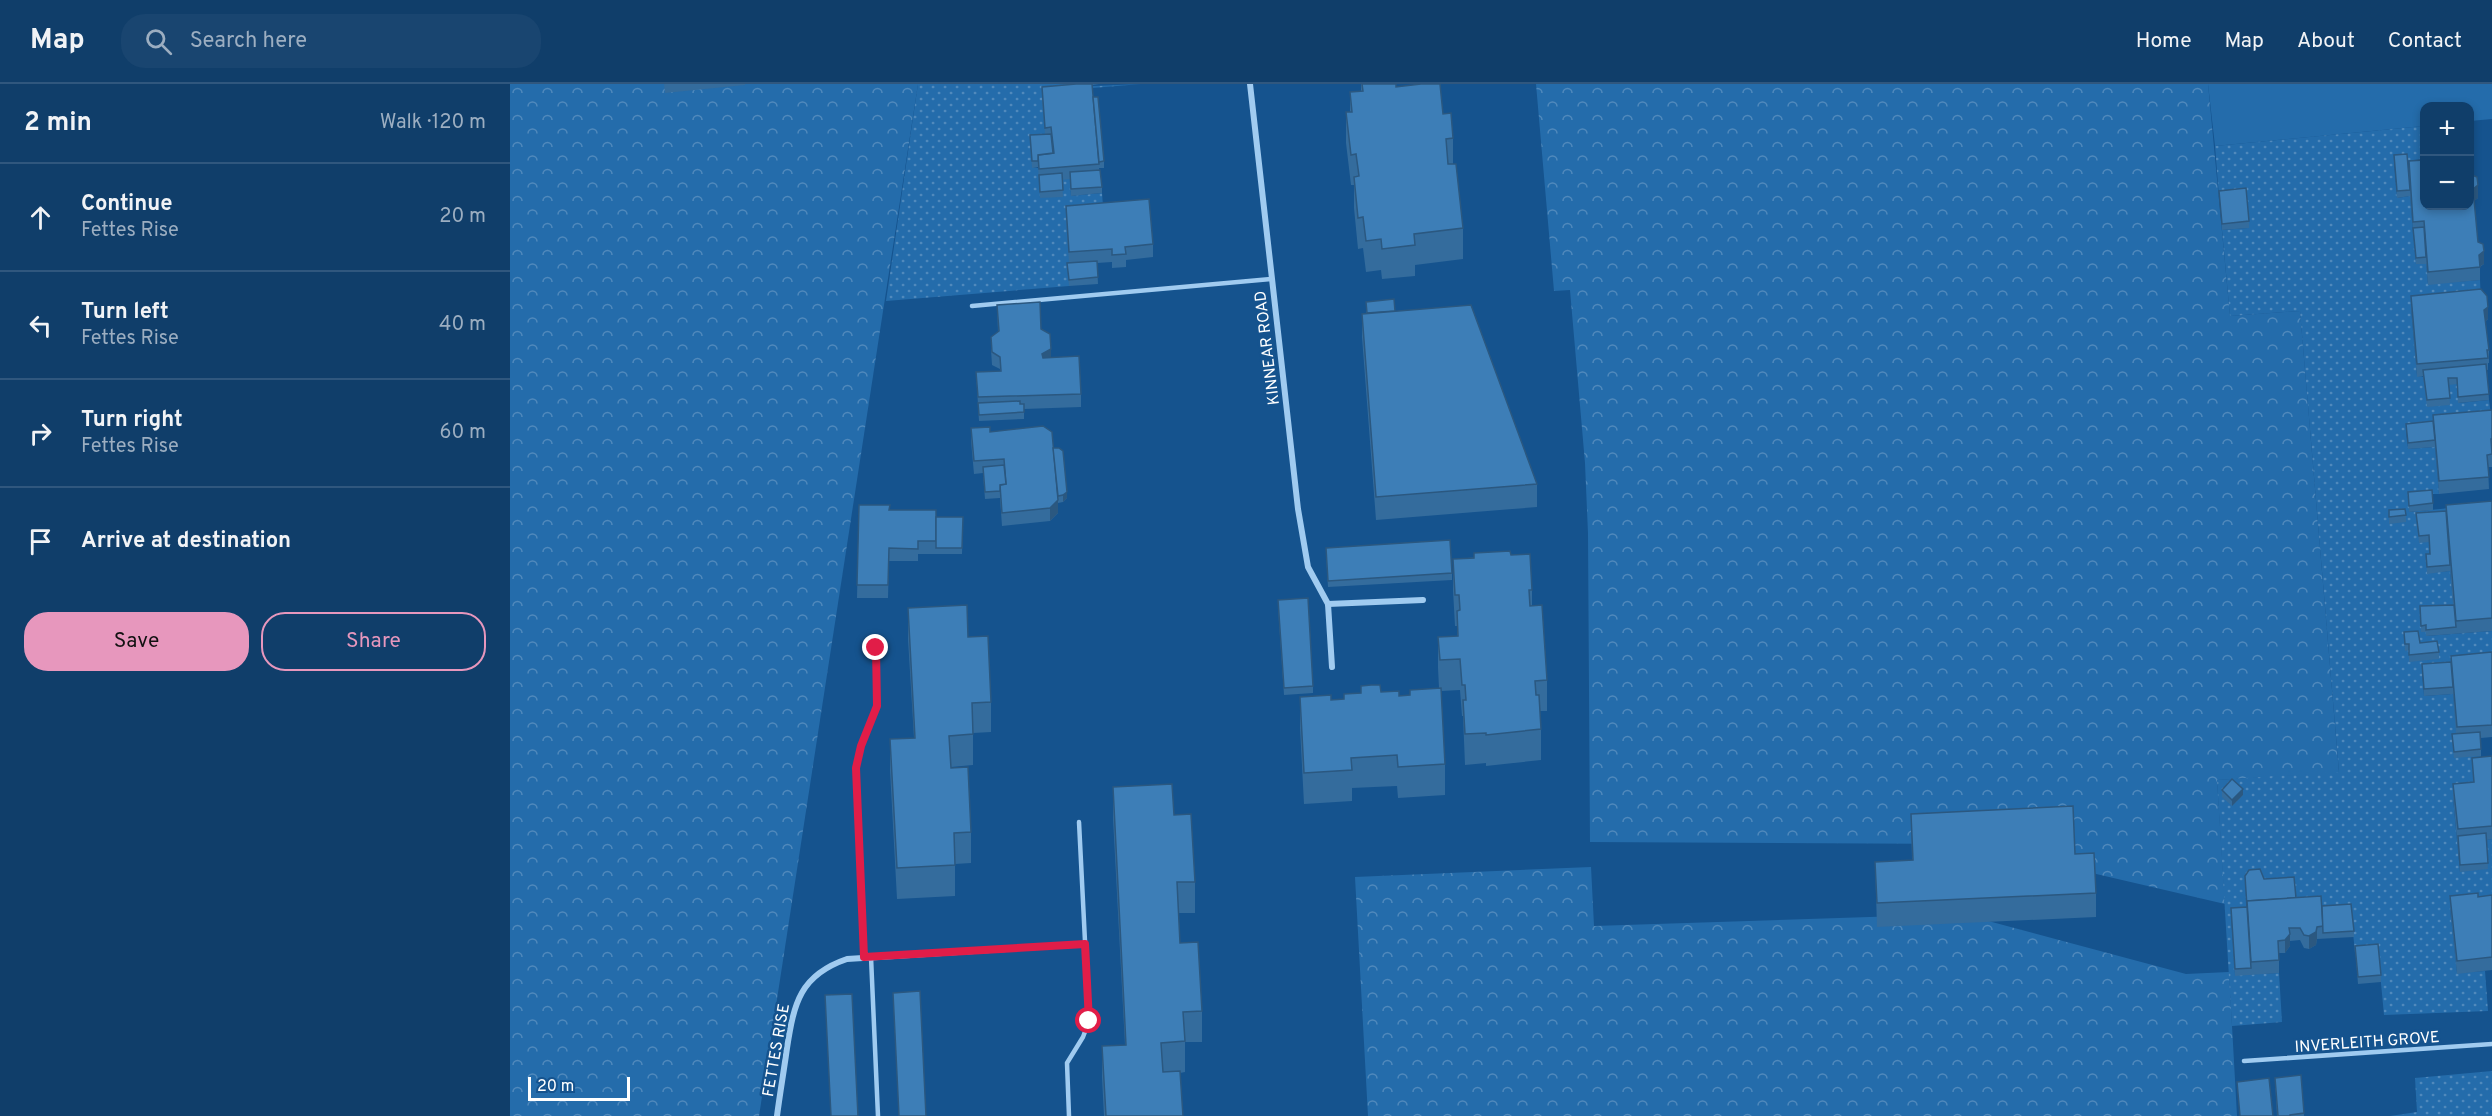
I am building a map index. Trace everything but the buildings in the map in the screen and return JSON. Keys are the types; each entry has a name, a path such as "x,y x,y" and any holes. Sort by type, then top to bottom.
{"street":[{"name":"KINNEAR ROAD","path":"1250,84 1303,542 1308,567 1328,603 1332,667"},
{"path":"1328,603 1423,600"},
{"path":"868,957 856,768 861,746 877,706 876,648"},
{"name":"FETTES RISE","path":"777,1116 793,1013 798,997 807,984 823,969 847,959 1085,944"}],"lane":[{"path":"972,306 1271,279"},
{"path":"1069,1116 1067,1063 1083,1037 1089,1021 1078,822"},
{"path":"868,957 878,1116"},
{"name":"INVERLEITH GROVE","path":"2244,1061 2492,1044"}],"green space":[{"path":"510,84 918,84 759,1116 510,1116"},
{"path":"918,84 1070,84 1071,87 1141,84 1092,88 1045,141 1032,167 1060,178 1070,179 1071,196 1102,193 1103,206 1070,265 1069,286 886,301"},
{"path":"1536,84 2208,84 2230,316 2300,311 2339,773 2217,780 2225,904 1968,844 1590,842 1588,533 1585,463 1570,290 1554,291"},
{"path":"2208,84 2492,84 2492,119 2474,121 2474,102 2420,102 2420,126 2215,146"},
{"path":"2420,126 2420,159 2394,162 2397,198 2410,196 2416,264 2426,264 2428,284 2480,280 2481,302 2411,309 2417,376 2457,384 2459,403 2489,400 2492,423 2406,431 2408,449 2435,447 2439,494 2432,494 2409,512 2492,504 2419,542 2429,542 2430,560 2427,573 2450,571 2454,612 2421,632 2426,632 2426,636 2492,631 2492,665 2422,671 2424,696 2453,694 2457,740 2481,756 2474,795 2453,798 2460,872 2486,840 2492,839 2492,908 2450,909 2457,973 2485,971 2488,1011 2384,1015 2378,951 2355,953 2351,911 2247,914 2231,915 2235,975 2279,973 2282,1022 2232,1026 2217,780 2339,772 2300,311 2230,316 2222,230 2248,228 2219,197 2215,146"},
{"path":"1591,867 1594,926 1962,914 2186,974 2229,972 2237,1116 1368,1116 1355,877"},
{"path":"2492,1071 2492,1116 2390,1116 2417,1112 2415,1078"}],"route":[{"path":"876,648 877,706 861,746 856,768 864,957 1085,944 1089,1021"}]}
